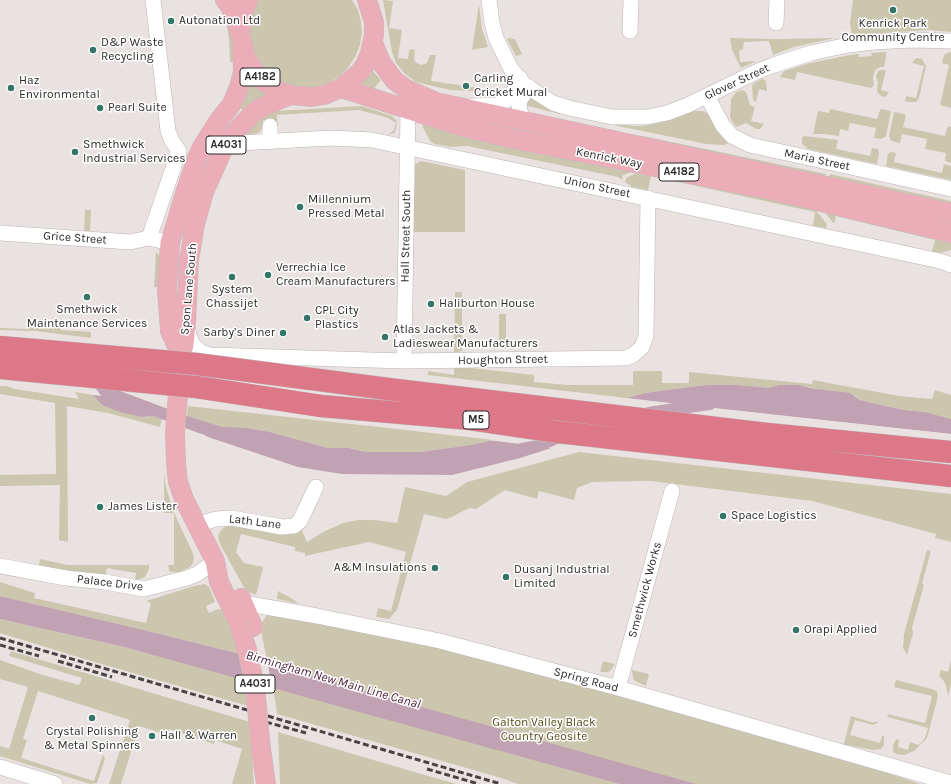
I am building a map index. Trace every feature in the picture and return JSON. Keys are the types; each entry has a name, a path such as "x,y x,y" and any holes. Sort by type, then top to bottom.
{"highway":[{"name":"M5","path":"0,347 196,364 388,389 759,433 951,452"},
{"name":"M5","path":"0,368 196,387 321,406 470,419 558,432 951,476"}],"main road":[{"name":"A4182","path":"225,0 230,6 246,58 263,81 276,90 292,95 312,97 324,95 341,88 359,73 365,65 373,43 374,22 367,0"},
{"path":"241,38 244,10 248,0"},
{"name":"Spon Lane South","path":"180,364 170,331 167,290 170,243 187,186 202,147 219,120 232,104 239,87 243,72 241,38"},
{"name":"Kenrick Way","path":"373,43 381,62 389,73 406,89 436,102 951,213"},
{"name":"Kenrick Way","path":"341,88 463,127 514,139 775,191 951,232"},
{"name":"Spon Lane South","path":"267,784 265,751 244,625 244,603 229,576 215,561 184,499 178,482 175,433 180,364 184,345 186,322 189,260 195,224 204,192 226,145 242,123 260,108 292,95"},
{"path":"170,243 185,241 195,224"},
{"name":"Spon Lane South","path":"215,561 219,582 244,625"}],"street":[{"path":"153,0 168,131 172,141 180,151"},
{"name":"Glover Street","path":"489,0 492,23 502,53 511,69 524,83 553,103 569,108 618,118 647,117 667,113 688,106 774,65 811,53 840,46 873,42 913,40 951,41"},
{"path":"630,31 631,0"},
{"path":"776,23 777,0"},
{"path":"456,106 497,105 504,102 524,83"},
{"path":"524,83 519,107 520,114 524,119 530,122"},
{"name":"Maria Street","path":"707,96 723,126 732,136 750,145 951,189"},
{"name":"Hall Street South","path":"404,361 408,110"},
{"path":"270,126 270,141"},
{"name":"Union Street","path":"240,143 331,138 364,139 648,198 940,261 951,265"},
{"path":"180,151 202,147"},
{"path":"149,238 180,151"},
{"name":"Houghton Street","path":"186,322 189,336 194,346 201,352 210,355 404,361 626,358 633,355 642,347 646,336 648,198"},
{"name":"Grice Street","path":"0,233 130,242 149,238 170,243"},
{"name":"Houghton Street","path":"180,364 210,355"},
{"name":"Lath Lane","path":"196,525 216,519 232,518 282,527 294,526 300,521 316,487"},
{"name":"Smethwick Works","path":"618,688 672,491"},
{"name":"Palace Drive","path":"0,566 66,578 105,582 144,589 187,578 197,574 215,561"},
{"name":"Spring Road","path":"244,603 324,617 440,641 618,688 951,783"},
{"path":"0,767 55,784"}],"green space":[{"path":"256,0 352,0 358,10 362,33 360,45 348,68 340,76 317,87 292,87 270,77 258,64 247,34"},
{"path":"383,0 393,1 389,28 402,30 398,58 408,59 409,51 411,49 415,50 414,60 421,65 427,63 430,55 436,55 431,81 493,92 450,90 416,82 405,74 396,63 392,52"},
{"path":"853,0 951,0 951,32 929,30 852,35 850,23"},
{"path":"479,4 482,29 488,47 472,50"},
{"path":"227,26 230,26 234,62 230,62"},
{"path":"730,38 835,38 794,47 773,55 769,41 744,42 743,49 739,51 740,62 757,61 741,68 732,50"},
{"path":"507,39 515,39 522,54 516,56"},
{"path":"886,52 884,67 880,67 875,70 873,78 874,85 871,88 797,72 795,80 780,77 784,71 810,63 850,55 859,54 859,57 872,56 871,53"},
{"path":"951,52 951,108 940,105 949,65 942,63 944,55"},
{"path":"918,58 922,59 926,66 919,98 916,102 907,102 905,101 906,96 916,98 924,66 912,63"},
{"path":"372,70 381,80 373,90 361,84"},
{"path":"886,70 881,90 889,92 886,97 881,96 877,92 878,82 876,76 878,71"},
{"path":"762,79 766,81 767,91 759,89 756,102 753,100 752,86 754,83"},
{"path":"249,81 266,95 251,103 243,110 239,107 248,91"},
{"path":"742,90 746,92 750,105 755,107 751,121 764,124 760,129 756,129 746,123 736,127 730,118 731,99 736,92"},
{"path":"529,99 534,99 564,115 524,105"},
{"path":"362,106 392,116 396,120 397,124 394,133 388,135 394,130 396,123 388,118 359,110 277,115 278,132 275,130 274,120 263,120 263,127 259,133 244,135 257,119 276,111"},
{"path":"830,109 877,119 880,110 891,111 886,136 882,139 874,138 876,128 850,123 848,131 840,129 839,136 813,134 818,111 829,113"},
{"path":"693,111 703,111 709,115 729,143 724,145 706,144 608,124 638,126 649,125 670,120"},
{"path":"894,112 904,114 906,116 903,127 945,136 948,126 951,127 951,163 945,161 946,153 925,149 927,139 902,134 900,143 891,141 889,136"},
{"path":"425,124 631,172 623,175 622,180 618,177 467,146 450,147 435,144 431,142 422,126"},
{"path":"643,136 826,174 825,178 642,139"},
{"path":"805,136 838,140 836,149 870,156 872,148 878,149 879,153 877,164 808,149 802,144 802,137"},
{"path":"891,152 896,153 894,162 942,173 944,164 951,166 951,180 886,166 888,154"},
{"path":"421,161 465,170 465,232 414,232 414,165"},
{"path":"637,170 818,208 817,212 827,224 826,228 813,226 815,212 651,176 648,190 632,187 625,182 626,178 636,173"},
{"path":"830,174 951,201 951,205 829,179"},
{"path":"85,210 91,210 90,232 84,232"},
{"path":"823,210 951,240 951,250 940,253 932,252 935,240 836,216 834,224"},
{"path":"156,252 160,261 158,287 154,287"},
{"path":"455,292 462,292 462,351 454,353"},
{"path":"499,314 506,314 506,348 502,348 499,341"},
{"path":"28,323 60,325 60,330 91,332 91,338 36,331 0,330 0,328 27,329"},
{"path":"454,366 534,375 534,382 568,385 633,385 633,371 662,371 662,383 689,383 689,372 812,384 813,380 899,396 932,399 935,390 951,395 951,419 925,412 905,410 876,404 860,400 856,396 810,387 779,385 769,388 707,385 645,393 626,398 428,375 428,371 454,375"},
{"path":"0,386 79,399 75,392 93,395 102,405 141,417 155,416 162,418 160,427 108,413 67,406 68,542 59,540 60,485 0,486 0,475 56,474 55,403 0,394"},
{"path":"188,406 494,440 471,445 420,452 366,452 349,448 328,448 270,432 247,428 222,428 187,416"},
{"path":"579,452 951,494 951,542 935,538 936,534 812,501 650,481 592,482 577,488 574,500 539,491 537,499 505,490 476,509 470,508 446,519 424,514 397,610 389,619 376,617 378,608 391,611 406,552 369,542 305,556 305,553 295,551 295,547 241,534 236,552 244,563 263,567 256,595 246,591 218,538 219,533 223,528 242,525 274,534 284,535 302,530 307,542 325,531 343,523 358,520 375,520 397,523 405,487 446,496 467,482"},
{"path":"164,473 166,487 174,513 164,513"},
{"path":"174,513 194,558 190,567 179,572 169,571 168,565 174,565"},
{"path":"927,550 931,551 922,584 924,585 912,628 913,633 907,655 903,648 904,634"},
{"path":"40,559 68,565 149,565 149,569 145,577 135,581 136,573 107,568 105,578 38,569"},
{"path":"0,582 35,593 34,598 146,623 151,603 146,601 205,584 209,587 215,602 206,606 209,613 218,609 226,613 240,654 0,596"},
{"path":"278,591 289,597 300,604 277,599"},
{"name":"Galton Valley Black Country Geosite","path":"267,615 446,648 665,708 885,772 920,784 518,784 277,714 273,687 260,627"},
{"path":"0,619 124,647 245,679 248,706 0,633"},
{"path":"11,651 250,722 254,784 232,784 242,749 215,740 214,744 169,729 167,735 139,726 121,784 109,784 130,720 38,691 23,739 27,740 21,758 94,781 103,754 105,759 97,783 90,784 0,756 0,746 9,749 28,687 0,679 0,660 43,675 79,685 82,678 9,656"},
{"path":"951,660 951,684 948,696 946,685 939,676 941,670 948,672"},
{"path":"603,661 615,664 608,672 600,672"},
{"path":"632,670 649,674 646,686 635,681"},
{"path":"896,680 932,689 937,691 938,696 927,738 914,751 904,755 893,752 893,745 896,739 899,740 898,747 908,750 910,742 919,745 925,738 928,728 888,717 887,714 925,723 932,696 894,687"},
{"path":"851,716 874,723 879,722 873,725 855,720 850,735 880,743 882,736 884,736 884,745 881,749 873,750 847,745 843,747"},
{"path":"278,732 435,778 457,784 280,784"}],"shaded area":[{"path":"707,385 735,385 769,388 779,385 799,385 815,389 850,393 860,400 905,410 925,412 951,419 951,434 626,398 645,393"},
{"path":"93,395 142,400 163,409 162,418 155,416 141,417 120,412 102,405"},
{"path":"187,416 222,427 247,428 270,432 328,448 349,448 366,452 420,452 471,445 494,440 551,448 520,458 452,475 342,474 298,467 208,437 187,426"},
{"path":"0,596 240,654 322,679 696,784 620,784 124,647 0,619"}],"pier":[{"path":"91,394 142,398 148,401"},
{"path":"624,398 951,434 951,436 745,414 626,400"},
{"path":"494,438 551,446 553,448 488,440"},
{"path":"240,652 267,661 273,689 245,681"}],"waterway":[{"path":"94,377 106,392 202,428"},
{"path":"649,413 710,404"},
{"path":"522,449 538,446 578,429 611,421"}],"railway":[{"path":"0,638 501,784"},
{"path":"0,645 39,656"},
{"path":"58,661 112,677"},
{"path":"266,722 306,733"},
{"path":"427,769 479,784"}],"place":[{"name":"Kenrick Park Community Centre","path":"893,10"},
{"name":"Autonation Ltd","path":"171,21"},
{"name":"D&P Waste Recycling","path":"93,50"},
{"name":"Carling Cricket Mural","path":"466,86"},
{"name":"Haz Environmental","path":"11,88"},
{"name":"Pearl Suite","path":"100,108"},
{"name":"Smethwick Industrial Services","path":"75,152"},
{"name":"Millennium Pressed Metal","path":"300,207"},
{"name":"Verrechia Ice Cream Manufacturers","path":"268,275"},
{"name":"System Chassijet","path":"232,277"},
{"name":"Smethwick Maintenance Services","path":"87,297"},
{"name":"Haliburton House","path":"431,304"},
{"name":"CPL City Plastics","path":"307,318"},
{"name":"Sarby’s Diner","path":"283,333"},
{"name":"Atlas Jackets & Ladieswear Manufacturers","path":"385,337"},
{"name":"James Lister","path":"100,507"},
{"name":"Space Logistics","path":"723,516"},
{"name":"A&M Insulations","path":"435,568"},
{"name":"Dusanj Industrial Limited","path":"506,577"},
{"name":"Orapi Applied","path":"796,630"},
{"name":"Crystal Polishing & Metal Spinners","path":"92,718"},
{"name":"Hall & Warren","path":"152,736"}],"water label":[{"name":"Birmingham New Main Line Canal","path":"333,680"}]}
